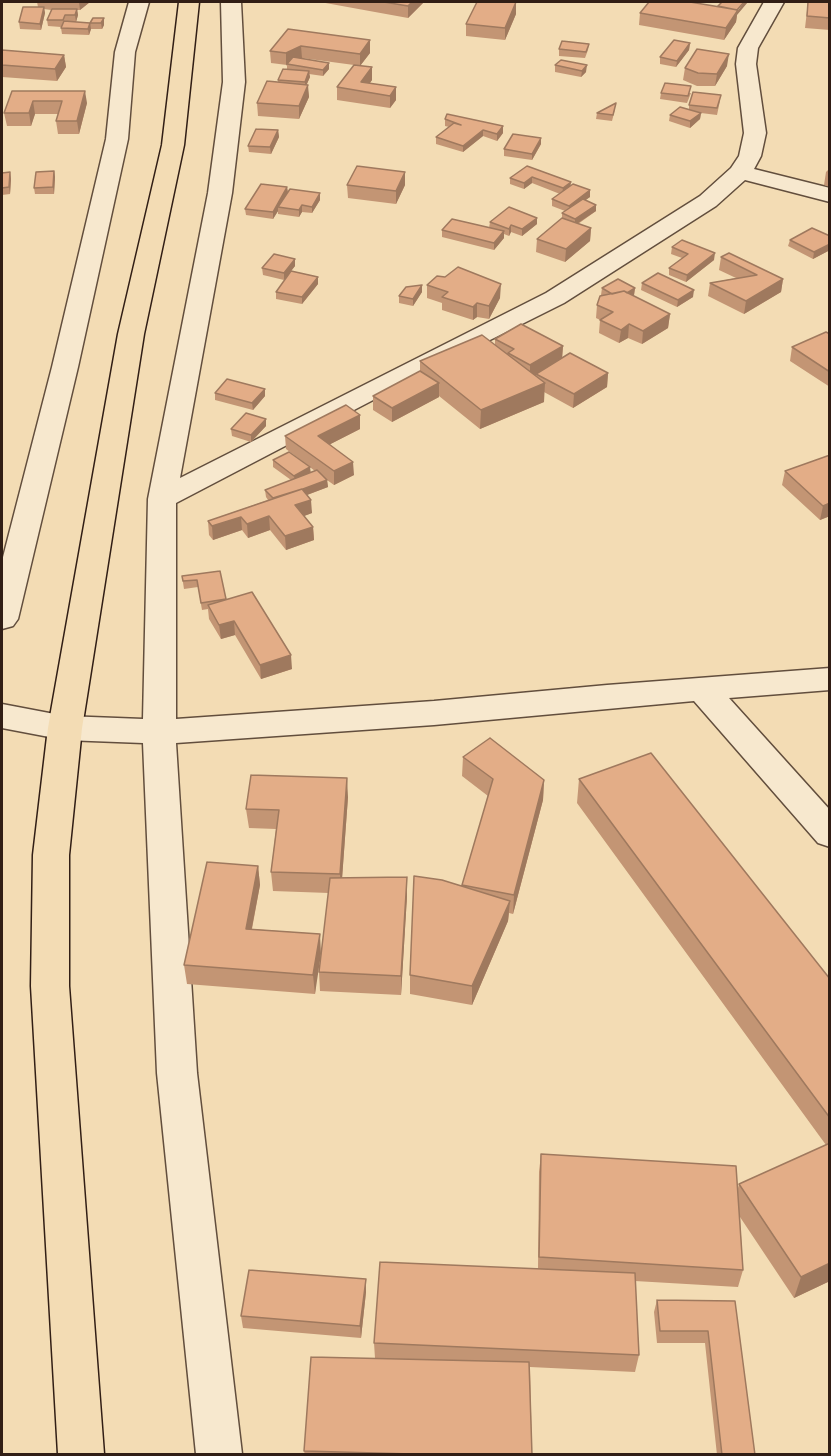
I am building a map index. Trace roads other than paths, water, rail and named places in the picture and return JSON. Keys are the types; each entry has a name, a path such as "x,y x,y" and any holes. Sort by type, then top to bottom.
{"highway":[{"path":"81,1455 50,986 51,855 65,728 132,334 173,145 189,2"}],"street":[{"path":"2,619 65,367 117,139 125,52 139,2"},
{"path":"219,1455 177,1073 159,732 162,499 220,193 234,82 231,2"},
{"path":"162,499 294,433 435,357 555,298 708,201 740,172 750,156 755,133 754,110 746,64 748,48 774,2"},
{"path":"740,172 830,195"},
{"path":"2,716 65,728 159,732 434,713 607,696 830,679"},
{"path":"702,689 830,834"}]}
